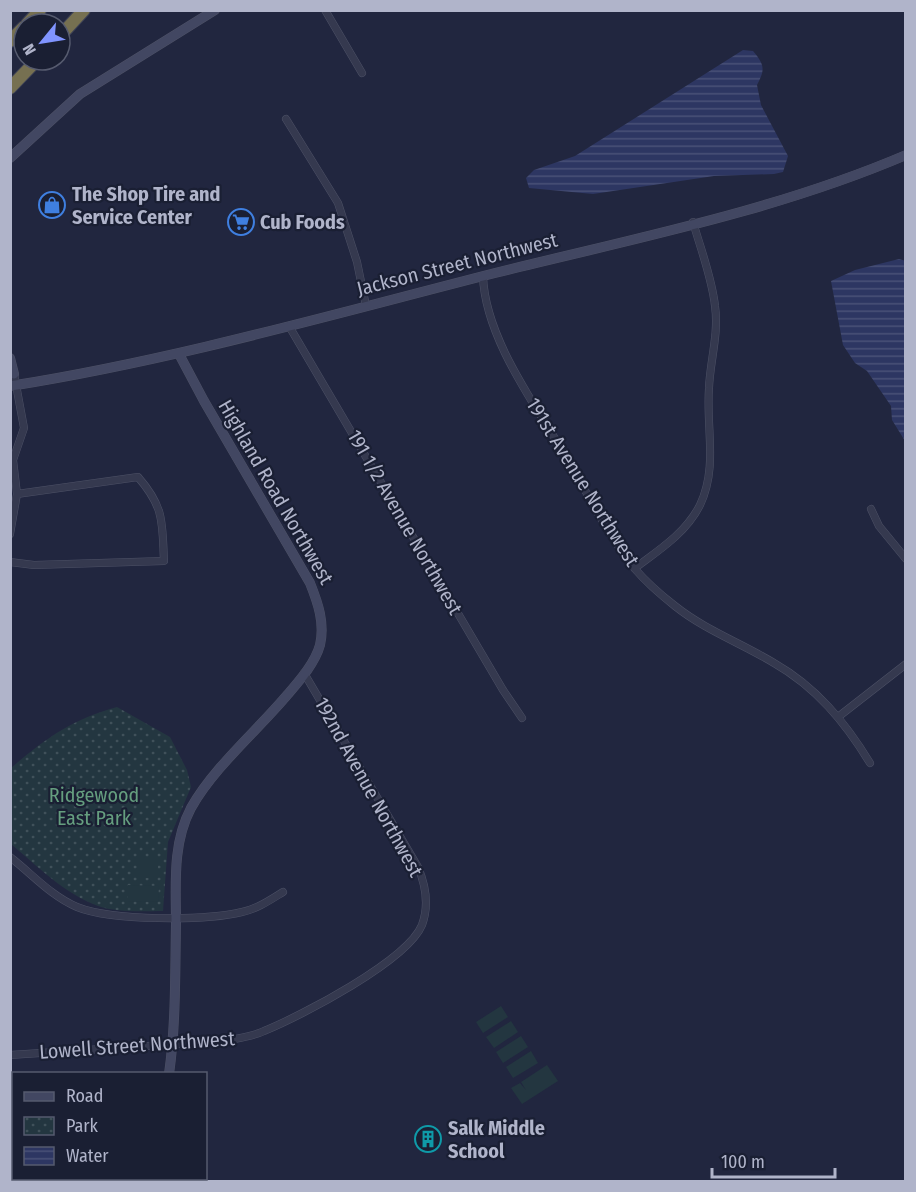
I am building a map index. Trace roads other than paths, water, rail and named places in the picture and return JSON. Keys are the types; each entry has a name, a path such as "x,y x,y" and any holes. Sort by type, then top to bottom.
{"highway":[{"path":"72,23 84,10"},
{"path":"10,88 26,72"}],"street":[{"path":"10,158 80,94 215,10"},
{"path":"325,10 362,73"},
{"path":"286,118 338,203 357,262 366,306"},
{"name":"Jackson Street Northwest","path":"13,385 179,354 693,222 816,189 906,155"},
{"path":"635,568 677,535 693,518 704,495 711,470 708,392 717,320 711,285 693,222"},
{"name":"191st Avenue Northwest","path":"483,276 486,304 503,348 611,533 635,568 676,607 716,633 789,673 838,717 870,763"},
{"name":"191 1/2 Avenue Northwest","path":"289,326 503,690 522,718"},
{"name":"Highland Road Northwest","path":"169,1072 173,1044 180,836 192,807 210,782 304,673 315,657 322,633 322,620 315,596 179,354"},
{"path":"10,358 14,374 13,385 24,428 13,460 16,494 10,534"},
{"path":"10,562 34,565 164,561 161,515 154,496 138,477 16,494"},
{"path":"871,509 879,526 906,559"},
{"path":"838,717 906,664"},
{"name":"192nd Avenue Northwest","path":"304,673 413,856 422,877 426,904"},
{"path":"10,857 52,893 76,906 116,915 176,916 242,912 283,892"},
{"name":"Lowell Street Northwest","path":"10,1055 224,1041 251,1036 313,1006 401,953 422,925 426,904"}],"water":[{"path":"743,50 753,51 762,64 757,85 761,105 788,156 783,172 714,176 593,194 529,188 526,178 534,170 575,156"},
{"path":"899,259 906,261 905,441 892,420 891,406 867,371 855,363 843,345 831,281 855,270"}],"place":[{"name":"The Shop Tire and Service Center","path":"52,205"},
{"name":"Cub Foods","path":"241,222"},
{"name":"Salk Middle School","path":"428,1139"}],"park label":[{"name":"Ridgewood East Park","path":"94,806"}]}
